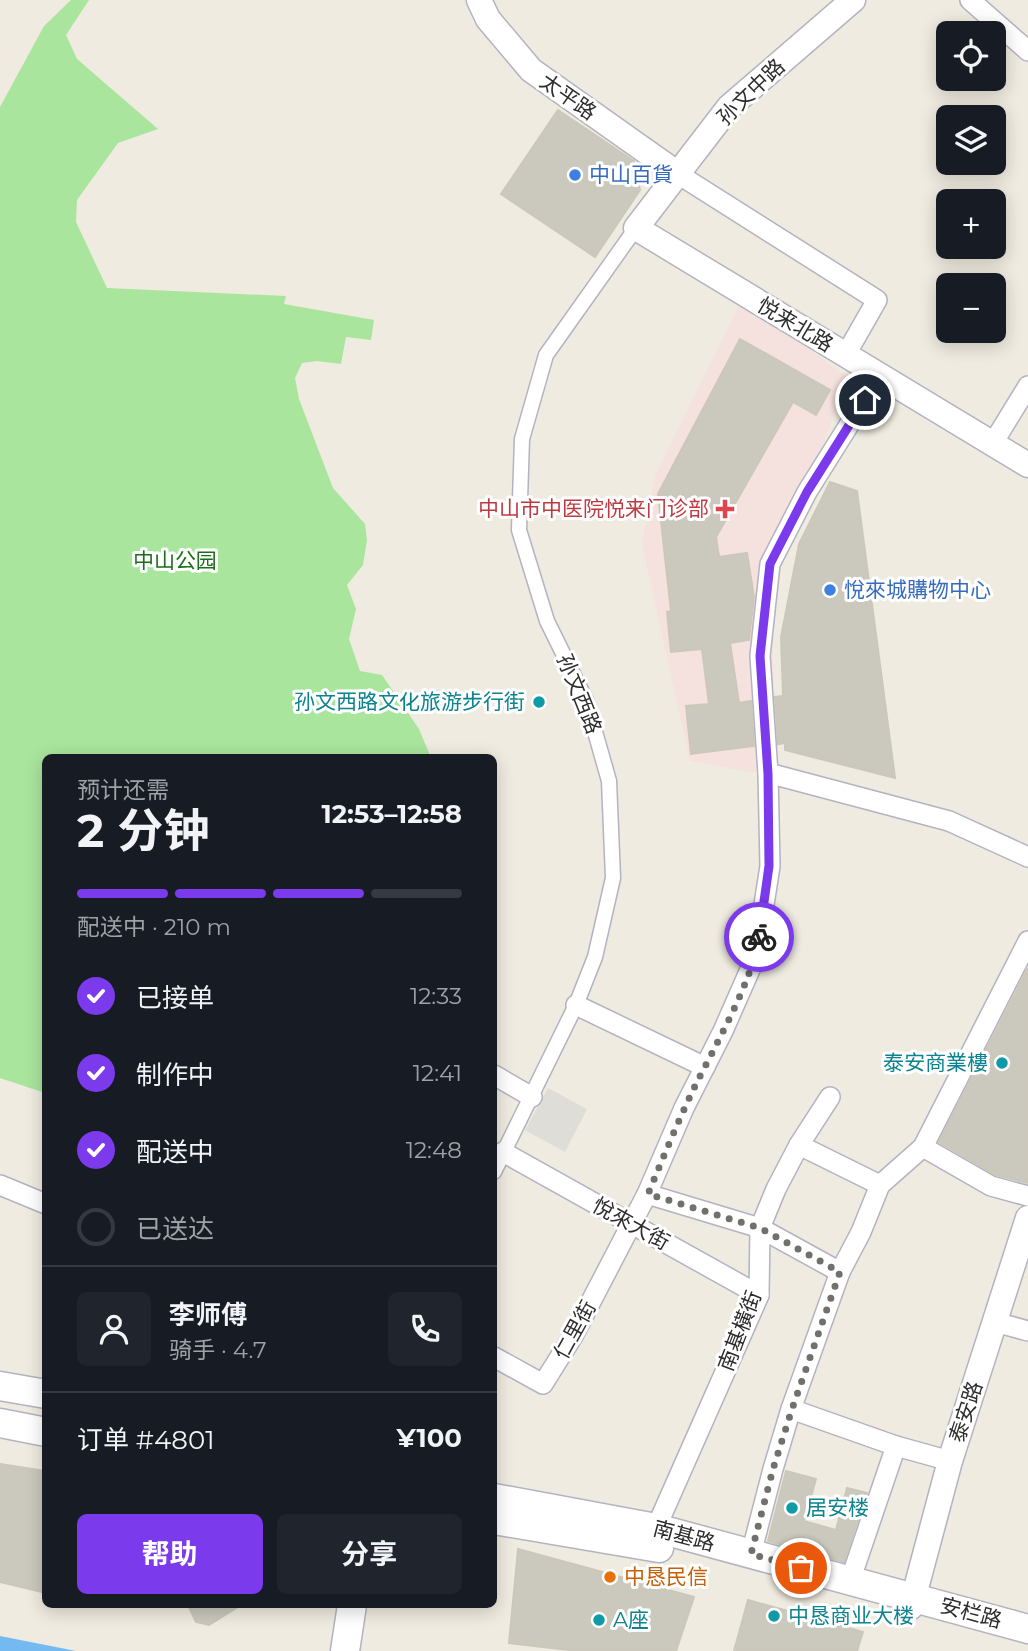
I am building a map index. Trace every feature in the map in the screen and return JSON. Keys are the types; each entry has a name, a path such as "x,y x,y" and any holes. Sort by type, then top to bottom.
{"main road":[{"path":"0,1386 42,1393"},
{"path":"0,1423 42,1431"},
{"name":"南基路","path":"497,1499 656,1528 850,1581 912,1602"},
{"name":"南基路","path":"497,1520 650,1546 912,1602"},
{"name":"安栏路","path":"912,1602 1028,1629"},
{"name":"安栏路","path":"912,1602 1028,1640"},
{"path":"345,1651 352,1608"}],"street":[{"name":"太平路","path":"479,0 488,19 531,70 678,174"},
{"name":"孙文中路","path":"636,228 729,107 853,0"},
{"path":"970,0 1028,51"},
{"path":"678,174 877,300 845,356"},
{"name":"悦来北路","path":"636,228 1028,465"},
{"name":"孙文西路","path":"497,1165 576,1005 595,957 613,878 610,781 586,700 547,621 519,530 522,439 546,355 636,228"},
{"path":"632,1224 756,956 769,866 768,774 760,656 770,564 807,492 879,377"},
{"path":"993,443 1028,386"},
{"path":"768,774 950,821 1028,857"},
{"path":"751,1554 773,1469 840,1272 861,1232 880,1185 923,1146 1022,970 1028,940"},
{"path":"576,1005 705,1067"},
{"path":"497,1077 532,1097"},
{"name":"南基橫街","path":"656,1528 759,1295 760,1228 776,1189 830,1097"},
{"path":"800,1145 880,1185"},
{"path":"923,1146 991,1186 1028,1196"},
{"name":"悅來大街","path":"503,1152 759,1295"},
{"path":"0,1185 42,1202"},
{"path":"648,1194 760,1228 840,1272"},
{"name":"泰安路","path":"912,1602 950,1461 1028,1218"},
{"name":"仁里街","path":"497,1359 544,1384 573,1336 632,1224"},
{"path":"995,1322 1028,1331"},
{"path":"792,1409 896,1446 950,1461"},
{"path":"850,1581 896,1446"}],"shaded area":[{"name":"中山市中医院悦来门诊部","path":"742,300 847,377 779,571 772,628 777,777 690,761 642,544 656,474"},
{"path":"548,1088 587,1109 565,1152 525,1130"}],"green space":[{"name":"中山公园","path":"71,0 89,0 66,35 77,59 158,129 118,143 77,200 76,222 107,288 286,296 284,304 374,320 371,340 346,337 341,364 317,361 302,363 295,378 299,399 333,488 365,524 367,540 363,565 347,585 356,609 349,639 360,671 382,675 419,729 429,754 42,754 42,1092 0,1078 0,107 44,26"}],"water":[{"path":"0,1636 76,1651 0,1651"}],"building":[{"name":"中山百貨","path":"558,110 634,161 640,190 595,257 501,194"},
{"path":"740,339 830,390 816,415 793,402 716,537 719,557 747,553 754,597 749,640 730,643 739,703 751,701 754,746 691,754 686,706 709,704 702,649 671,652 667,612 671,611 658,494"},
{"name":"悅來城購物中心","path":"830,482 857,491 895,778 785,750 785,743 778,744 775,697 783,696 781,637 799,544"},
{"name":"泰安商業樓","path":"1028,968 1028,1183 996,1175 939,1142"},
{"path":"0,1464 42,1470 42,1592 0,1582"},
{"name":"居安楼","path":"786,1471 816,1479 804,1521 836,1530 847,1488 867,1493 844,1562 768,1541"},
{"name":"A座","path":"518,1549 694,1597 676,1651 577,1651 509,1643"},
{"name":"中恳商业大楼","path":"748,1600 863,1632 857,1651 734,1651"},
{"path":"189,1608 236,1608 209,1625 196,1622"}],"way so far":[{"path":"759,937 756,956 723,1031 684,1108 648,1194 760,1228 840,1272 773,1469 751,1554 801,1568"}],"place":[{"name":"中山百貨","path":"575,175"},
{"name":"中山市中医院悦来门诊部","path":"725,509"},
{"name":"悅來城購物中心","path":"830,590"},
{"name":"孙文西路文化旅游步行街","path":"539,702"},
{"name":"泰安商業樓","path":"1002,1063"},
{"name":"居安楼","path":"792,1508"},
{"name":"中恳民信","path":"610,1577"},
{"name":"中恳商业大楼","path":"774,1616"},
{"name":"A座","path":"599,1620"}],"route":[{"path":"759,937 769,866 768,774 760,656 770,564 807,492 865,400"}]}
